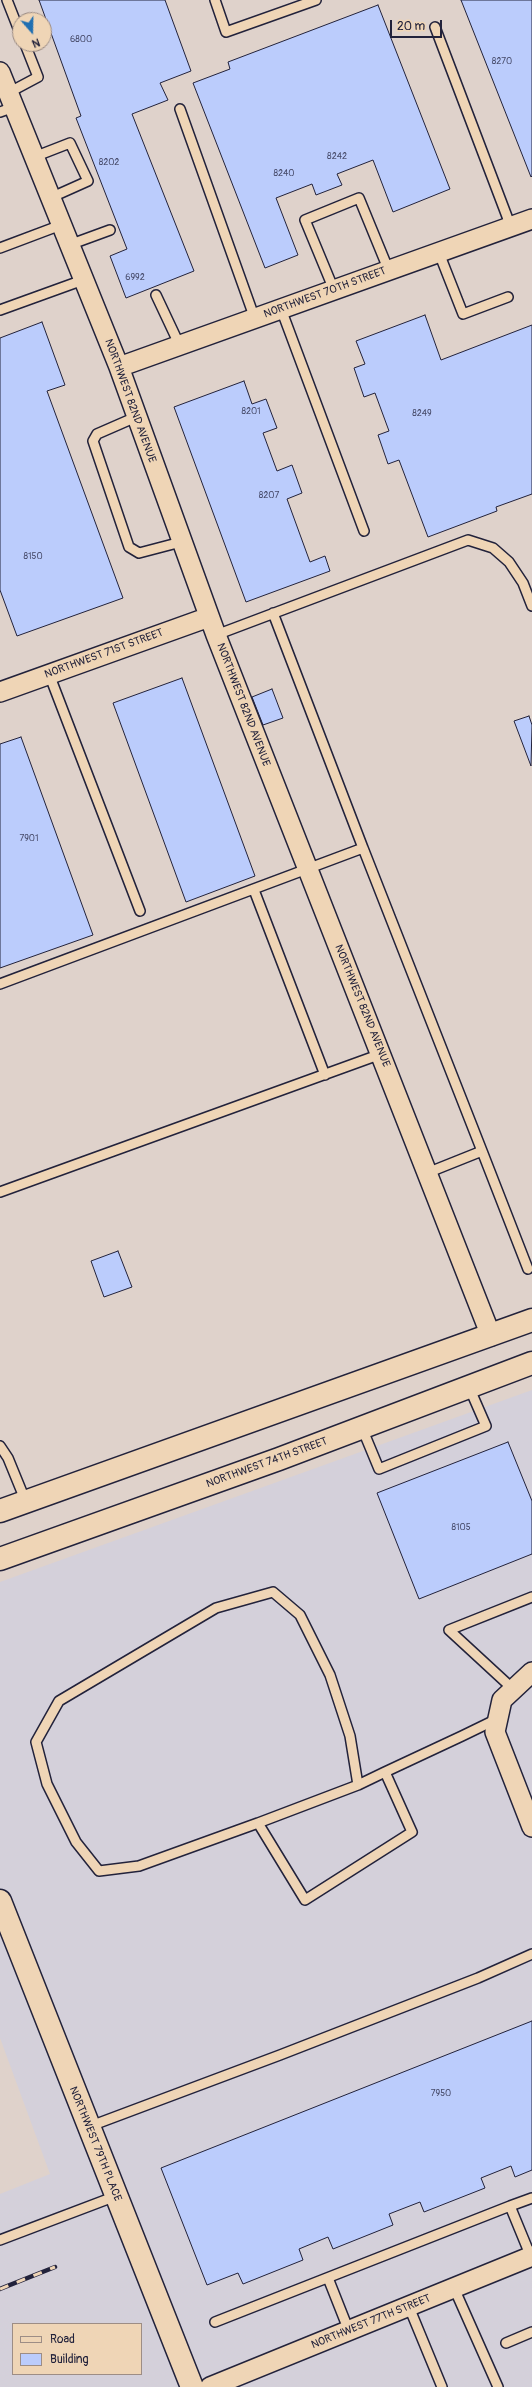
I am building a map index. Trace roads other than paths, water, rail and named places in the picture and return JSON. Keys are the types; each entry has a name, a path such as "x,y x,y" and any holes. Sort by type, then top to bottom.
{"main road":[{"path":"0,1511 532,1320"},
{"name":"NORTHWEST 74TH STREET","path":"0,1559 362,1428 532,1363"},
{"name":"NORTHWEST 79TH PLACE","path":"0,1901 192,2387"}],"street":[{"name":"NORTHWEST 82ND AVENUE","path":"0,72 8,104 34,157 118,368 209,617 490,1336"},
{"name":"NORTHWEST 70TH STREET","path":"118,368 532,219"},
{"name":"NORTHWEST 71ST STREET","path":"0,692 209,617"},
{"path":"532,1672 508,1694 498,1718 495,1732 532,1826"},
{"name":"NORTHWEST 77TH STREET","path":"210,2387 531,2256"}],"lane":[{"path":"7,0 12,12"},
{"path":"215,0 226,32 316,0"},
{"path":"435,27 511,227"},
{"path":"8,104 38,77 28,52"},
{"path":"180,109 254,319"},
{"path":"34,157 70,142 88,181 50,198"},
{"path":"334,290 305,220 359,198 389,271"},
{"path":"0,248 62,225"},
{"path":"69,245 110,230"},
{"path":"439,252 463,314 508,297"},
{"path":"0,310 83,280"},
{"path":"156,295 180,346"},
{"path":"281,309 364,531"},
{"path":"136,418 97,434 93,441 129,547 139,553 181,542"},
{"path":"216,635 468,540 493,548 509,562 523,583 532,606"},
{"path":"273,613 363,848 528,1269"},
{"path":"49,674 140,911"},
{"path":"0,984 363,848"},
{"path":"254,890 325,1075"},
{"path":"0,1192 381,1054"},
{"path":"427,1173 482,1151"},
{"path":"362,1428 379,1469 486,1426 469,1387"},
{"path":"0,1446 8,1458 26,1502"},
{"path":"358,1785 350,1736 330,1675 300,1615 274,1592 216,1608 59,1701 36,1742 47,1784 76,1842 99,1871 139,1866 358,1785 498,1718"},
{"path":"508,1694 449,1630 532,1597"},
{"path":"258,1823 305,1900 412,1832 385,1772"},
{"path":"88,2127 478,1978 532,1954"},
{"path":"0,2240 116,2196"},
{"path":"215,2322 532,2198"},
{"path":"510,2206 531,2256"},
{"path":"328,2278 349,2331"},
{"path":"454,2288 498,2387"},
{"path":"409,2307 442,2387"},
{"path":"506,2343 532,2332"}],"railway":[{"path":"0,2289 55,2267"}]}
